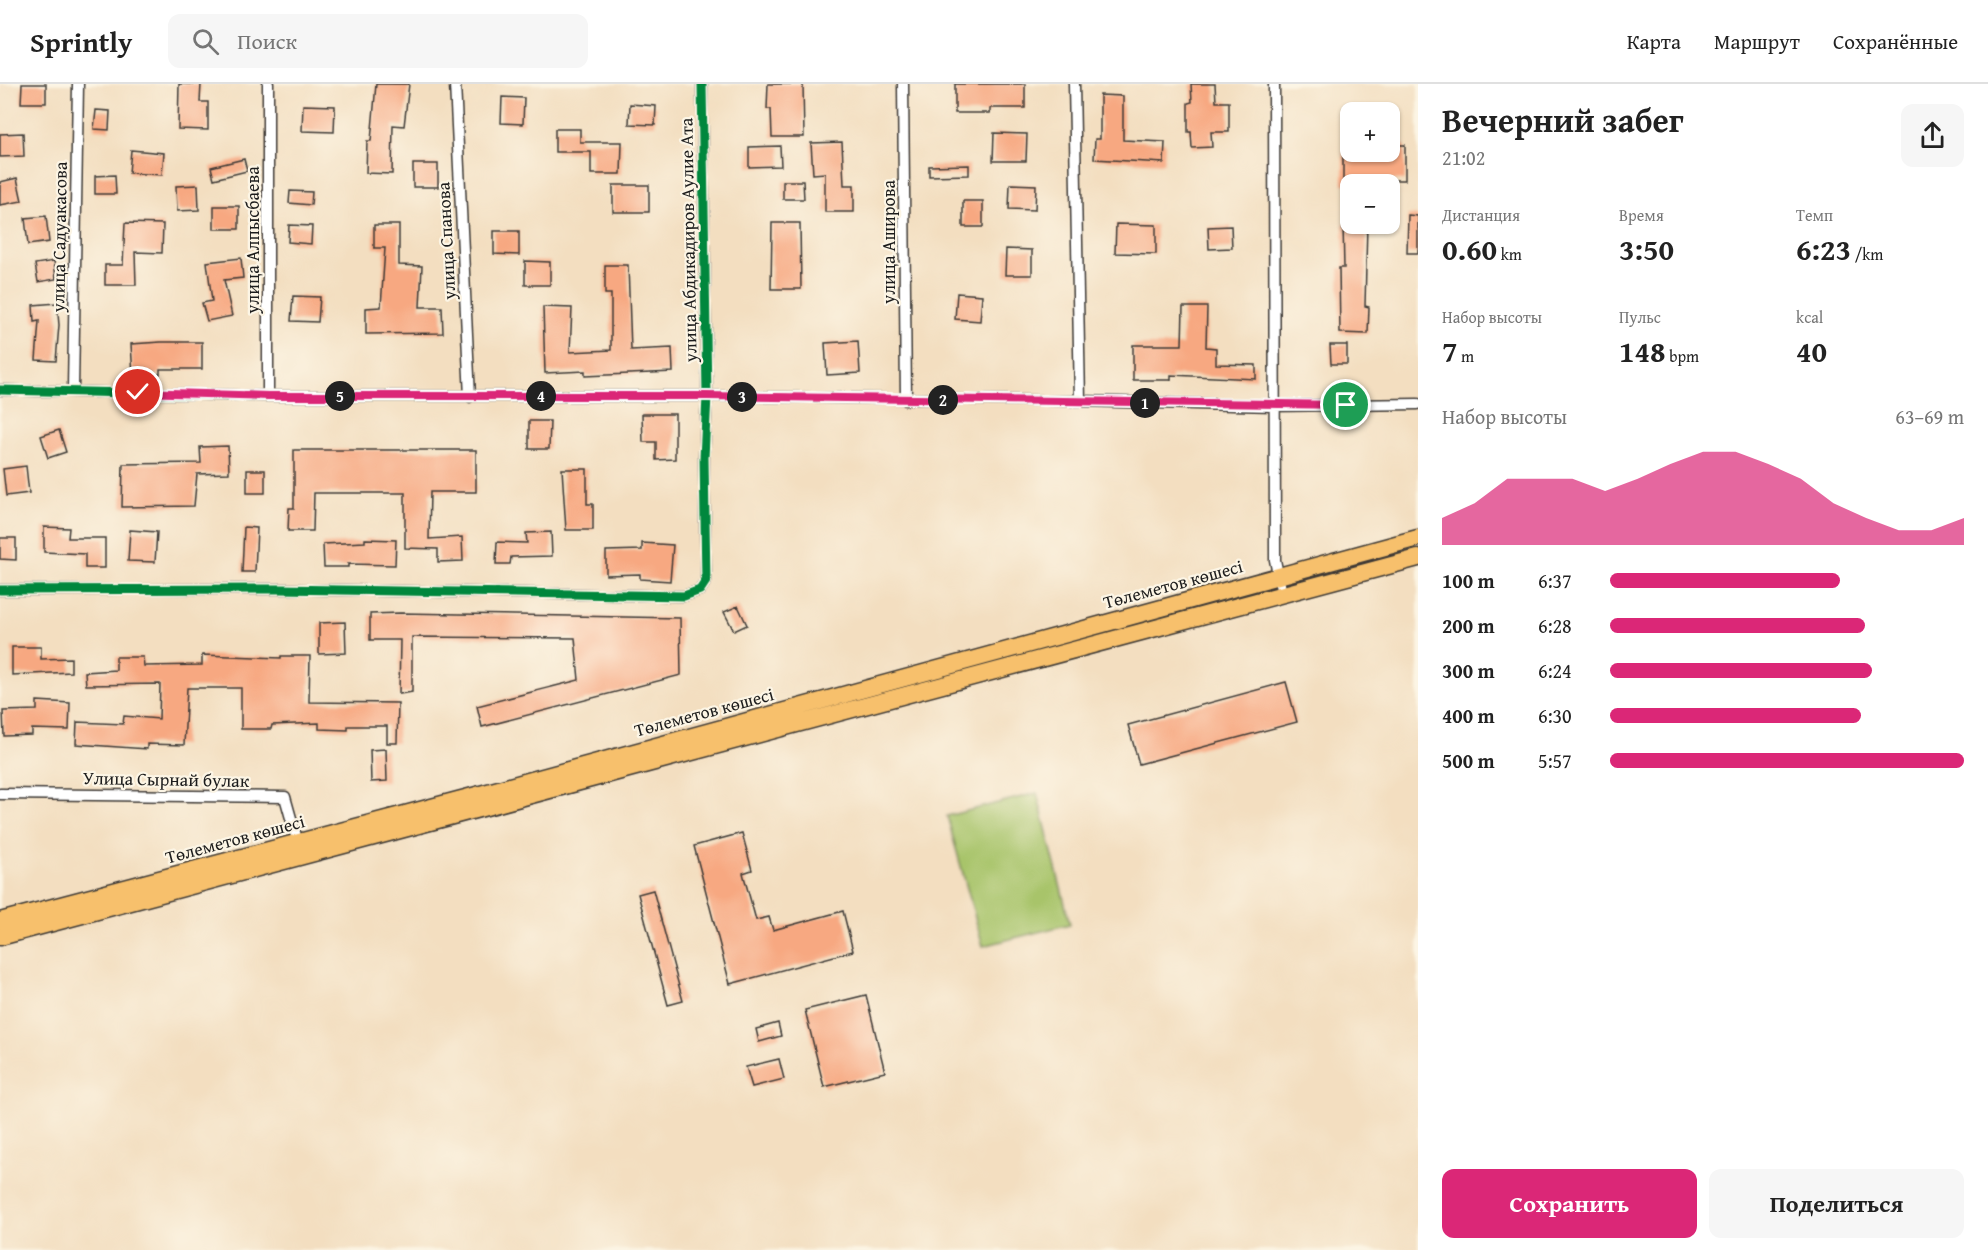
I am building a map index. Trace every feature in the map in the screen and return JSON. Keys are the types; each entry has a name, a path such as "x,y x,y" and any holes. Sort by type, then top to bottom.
{"main road":[{"name":"Төлеметов көшесі","path":"0,921 298,843 1418,538"},
{"name":"Төлеметов көшесі","path":"0,937 1418,558"}],"street":[{"name":"улица Садуакасова","path":"73,390 78,84"},
{"name":"улица Алпысбаева","path":"268,84 268,396"},
{"name":"улица Спанова","path":"455,84 470,397"},
{"name":"улица Абдикадиров Аулие Ата","path":"0,590 280,589 684,596 700,590 706,581 704,458 707,396 702,84"},
{"name":"улица Аширова","path":"903,84 906,400"},
{"path":"1074,84 1080,401"},
{"path":"1274,84 1275,560 1282,594"},
{"path":"0,390 268,396 707,396 1273,406 1418,404"},
{"name":"Улица Сырнай булак","path":"0,794 285,797 298,843"}],"green space":[{"path":"1037,793 1070,924 983,946 947,816"}],"building":[{"path":"22,84 46,84 46,103 21,103"},
{"path":"179,84 201,84 200,102 208,102 208,130 178,129"},
{"path":"376,84 409,84 404,126 393,125 392,174 366,173 367,141 371,141"},
{"path":"768,84 803,84 804,137 772,137 771,109 767,109"},
{"path":"955,84 1025,84 1025,108 990,108 990,113 955,113"},
{"path":"1191,84 1215,84 1216,102 1229,102 1229,132 1211,132 1212,147 1192,148 1191,132 1188,132 1188,103 1192,102"},
{"path":"1100,95 1123,96 1123,140 1165,142 1164,163 1094,159 1095,139 1100,139"},
{"path":"502,97 524,98 523,124 501,123"},
{"path":"630,104 656,106 655,125 629,124"},
{"path":"303,105 335,106 334,132 302,131"},
{"path":"96,110 110,111 109,130 94,129"},
{"path":"555,129 580,129 580,142 622,142 621,174 591,174 591,152 555,152"},
{"path":"23,133 24,156 0,157 0,134"},
{"path":"994,133 1027,134 1026,161 993,161"},
{"path":"842,142 844,185 854,185 854,212 825,212 825,173 813,174 811,143"},
{"path":"1400,145 1405,145 1405,180 1400,180 1400,174 1343,174 1343,162 1400,162"},
{"path":"780,146 781,166 749,167 749,147"},
{"path":"131,150 164,153 162,175 129,173"},
{"path":"244,159 247,171 214,179 211,167"},
{"path":"413,164 438,164 438,187 413,187"},
{"path":"969,165 969,175 929,176 929,166"},
{"path":"115,175 116,194 95,194 95,176"},
{"path":"17,178 22,201 0,205 0,182"},
{"path":"783,181 803,181 804,199 783,199"},
{"path":"1010,184 1036,185 1035,210 1009,209"},
{"path":"198,185 199,210 177,211 176,186"},
{"path":"613,185 649,185 649,212 613,212"},
{"path":"290,191 312,192 311,205 289,203"},
{"path":"963,201 983,201 983,227 963,227"},
{"path":"214,206 239,206 239,229 214,229"},
{"path":"1408,215 1418,216 1418,253 1407,253"},
{"path":"46,216 49,242 28,245 25,218"},
{"path":"125,223 163,224 162,253 135,252 136,285 105,285 105,265 123,265"},
{"path":"772,223 800,223 801,289 771,289"},
{"path":"1116,224 1156,225 1156,254 1115,253"},
{"path":"289,225 312,226 311,244 288,242"},
{"path":"374,225 399,225 399,265 422,266 420,307 442,307 443,333 366,334 366,308 381,307 385,248 374,248"},
{"path":"1231,226 1232,248 1209,249 1208,227"},
{"path":"494,231 519,231 519,255 494,254"},
{"path":"1343,234 1367,234 1365,306 1369,307 1368,334 1340,333 1339,268 1344,268"},
{"path":"1006,249 1032,250 1032,275 1005,275"},
{"path":"241,258 243,278 224,280 232,316 207,321 202,303 212,301 207,262"},
{"path":"54,261 56,279 38,282 35,264"},
{"path":"525,261 550,262 550,285 525,285"},
{"path":"605,265 628,265 631,350 672,348 673,372 585,376 585,371 545,373 543,307 572,308 570,352 611,350 611,294 605,294"},
{"path":"957,293 982,295 980,321 955,319"},
{"path":"293,296 320,297 318,322 291,321"},
{"path":"57,303 59,325 56,361 36,360 39,321 34,322 33,305"},
{"path":"1183,307 1207,307 1206,347 1216,348 1216,364 1256,365 1256,379 1171,375 1171,380 1133,380 1133,345 1182,345"},
{"path":"858,341 860,373 827,375 825,343"},
{"path":"202,342 202,369 160,369 160,374 133,376 131,344"},
{"path":"1330,345 1347,345 1347,364 1331,364"},
{"path":"642,414 675,414 675,459 656,460 656,442 643,442"},
{"path":"529,421 550,421 549,449 529,449"},
{"path":"59,430 66,452 48,458 41,436"},
{"path":"228,446 229,473 197,474 194,506 122,507 123,464 201,463 200,447"},
{"path":"294,450 476,450 476,492 430,492 429,539 462,537 463,561 438,562 438,549 405,548 405,493 314,493 313,531 288,531 289,508 294,508"},
{"path":"26,466 29,493 6,496 3,469"},
{"path":"562,469 587,469 587,504 593,504 593,530 566,530"},
{"path":"247,470 265,470 265,493 247,493"},
{"path":"44,527 69,528 68,538 105,538 105,568 85,568 85,554 44,552"},
{"path":"244,527 257,528 255,572 242,572"},
{"path":"130,530 157,532 155,562 128,561"},
{"path":"551,532 552,556 511,557 510,564 496,564 497,542 527,543 526,533"},
{"path":"0,538 16,538 16,560 0,559"},
{"path":"365,539 396,540 395,565 348,564 348,567 324,567 323,544 365,542"},
{"path":"642,543 673,545 670,581 640,579 640,574 606,575 606,551 642,550"},
{"path":"738,606 747,625 734,631 724,612"},
{"path":"370,614 680,618 681,675 482,727 477,706 579,680 575,638 412,637 412,692 399,694 400,640 370,640"},
{"path":"345,622 346,653 319,654 319,623"},
{"path":"12,647 41,647 41,659 71,658 71,672 12,675"},
{"path":"202,655 281,658 281,656 310,656 309,702 398,703 397,743 387,743 387,726 348,726 348,730 319,729 319,723 272,725 271,729 241,729 241,688 187,688 184,745 147,744 147,749 76,744 77,722 123,724 124,716 159,719 160,684 86,685 85,672 116,670 116,657 143,657 144,666 202,665"},
{"path":"1286,682 1297,722 1139,764 1128,725"},
{"path":"37,701 70,703 69,730 32,729 32,735 4,736 3,711 37,710"},
{"path":"386,749 387,781 371,782 370,750"},
{"path":"742,833 752,870 743,873 756,920 769,917 773,930 843,911 853,951 730,984 694,846"},
{"path":"653,890 683,1001 668,1005 638,894"},
{"path":"866,995 885,1072 824,1087 805,1010"},
{"path":"778,1023 781,1036 759,1042 756,1029"},
{"path":"779,1059 784,1079 752,1087 746,1067"}],"cycle path":[{"path":"0,590 280,589 684,596 700,590 706,581 704,458 707,396 702,84"},
{"path":"0,390 268,396 707,396 1080,401"}],"route":[{"path":"138,392 268,396 707,396 1273,406 1346,405"}]}
